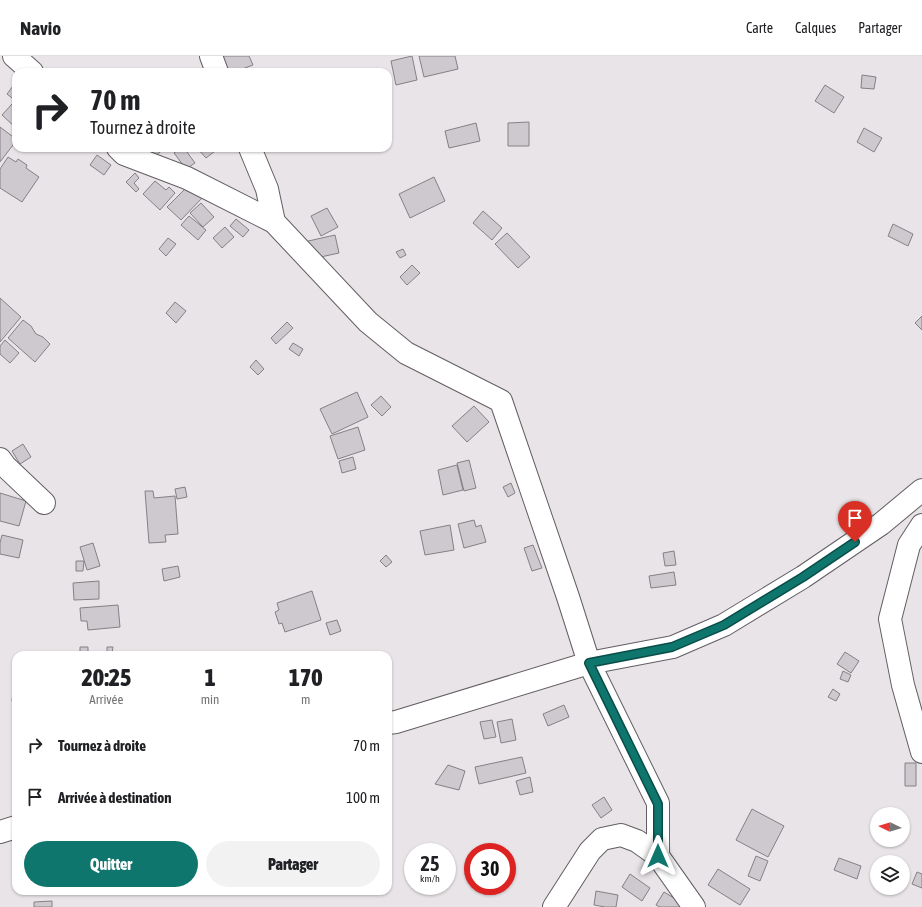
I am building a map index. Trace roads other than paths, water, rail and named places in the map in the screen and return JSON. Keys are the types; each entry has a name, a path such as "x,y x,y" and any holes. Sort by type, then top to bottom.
{"street":[{"path":"14,56 28,68"},
{"path":"211,56 216,68"},
{"path":"122,152 187,178 274,222 368,322 406,354 501,401 589,663 658,804 658,856"},
{"path":"252,152 267,189 274,222"},
{"path":"0,459 5,466 44,503"},
{"path":"392,723 589,663 672,647 724,625 803,577 881,524 922,490"},
{"path":"922,525 909,545 890,618 903,685 922,752"},
{"path":"0,832 12,828"},
{"path":"554,907 590,851 602,839 620,835 638,841 658,856 694,907"}]}
